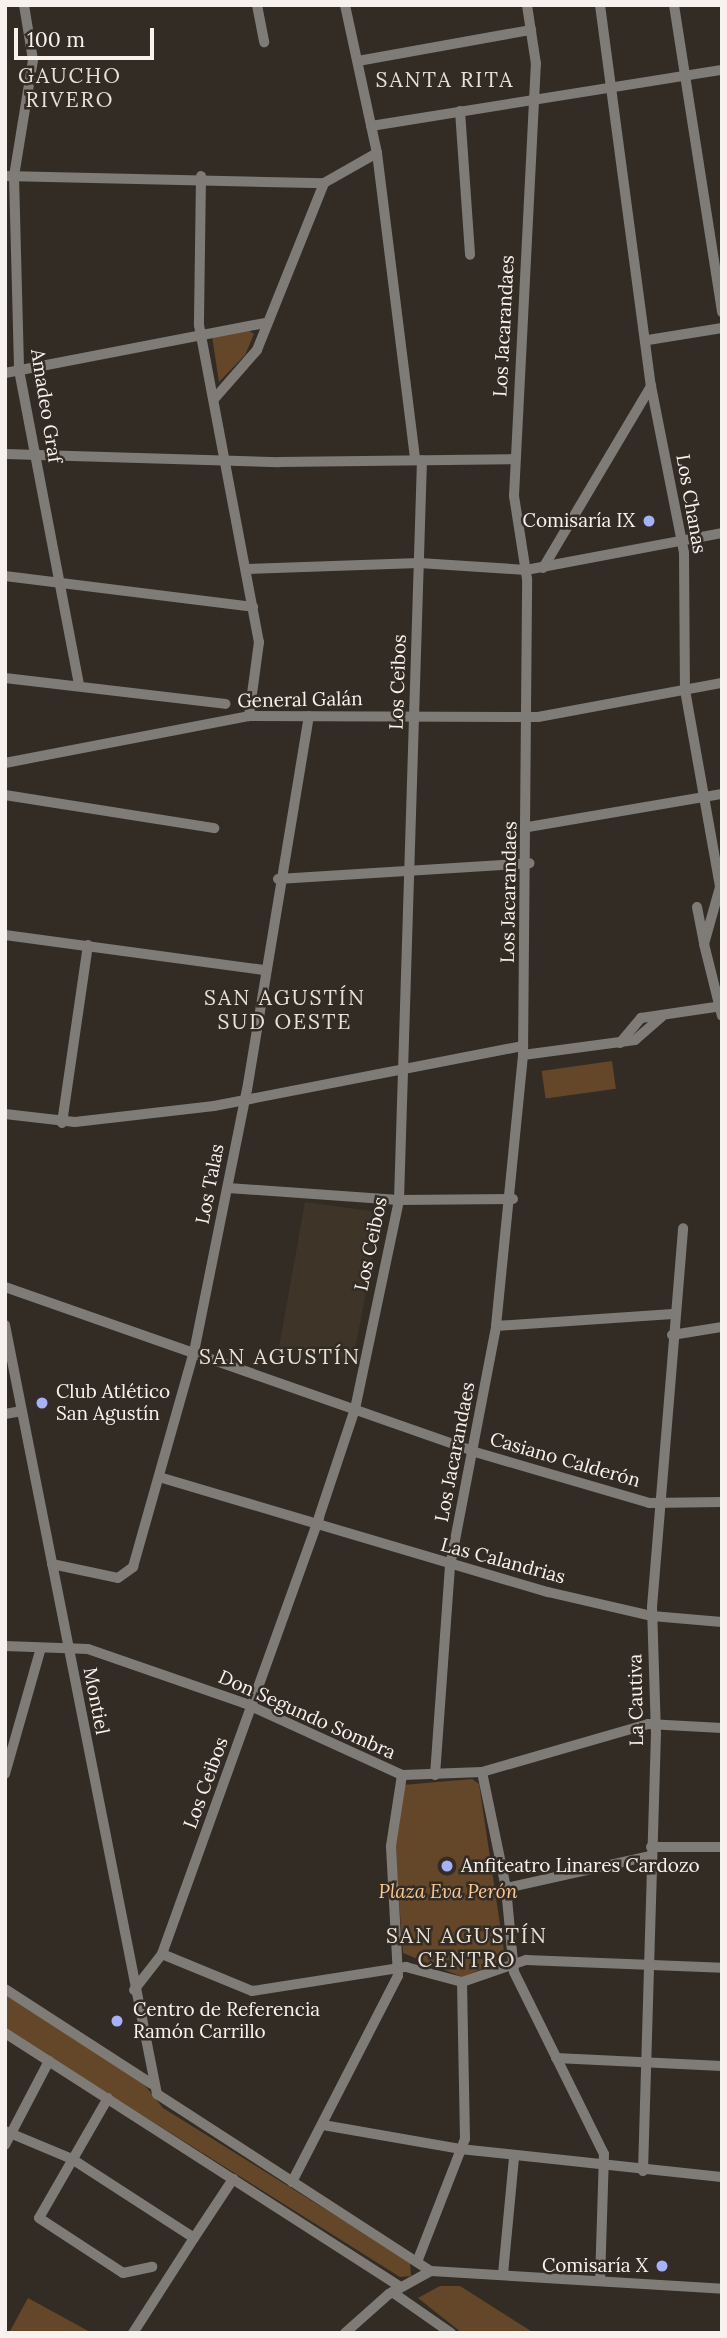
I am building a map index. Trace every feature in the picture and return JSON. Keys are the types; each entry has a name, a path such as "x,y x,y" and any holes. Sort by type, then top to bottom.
{"street":[{"name":"Amadeo Graf","path":"24,5 33,70 10,176 19,370 79,685"},
{"path":"257,5 264,43"},
{"name":"Los Ceibos","path":"134,1990 162,1954 317,1523 355,1409 398,1200 405,1067 419,563 419,460 377,153 345,5"},
{"name":"Los Jacarandaes","path":"435,1775 450,1566 475,1452 496,1326 513,1199 523,1051 529,863 526,570 514,506 534,96 527,5"},
{"name":"Los Chanas","path":"600,5 648,340 651,386 682,541 685,690 721,887 704,944 720,1009"},
{"path":"674,5 682,76 722,312"},
{"path":"358,61 531,30"},
{"path":"372,126 534,96 722,70"},
{"path":"460,111 470,255"},
{"path":"10,176 201,176 324,183 377,153"},
{"path":"201,176 201,334 227,457 260,652 249,716"},
{"path":"215,398 252,358 264,323 324,183"},
{"path":"5,373 264,323"},
{"path":"648,340 722,328"},
{"path":"543,568 651,386"},
{"path":"5,454 419,460 515,458"},
{"path":"246,569 419,563 526,570 722,533"},
{"path":"5,576 253,607"},
{"path":"5,678 225,704"},
{"name":"General Galán","path":"5,763 249,716 527,718 722,683"},
{"name":"Los Talas","path":"52,1564 125,1576 159,1477 194,1352 228,1188 278,879 309,716"},
{"path":"528,827 722,794"},
{"path":"5,795 214,828"},
{"path":"278,879 529,863"},
{"path":"697,907 704,944"},
{"path":"5,935 264,970"},
{"path":"62,1123 88,945"},
{"path":"5,1114 62,1123 244,1100 405,1067 523,1051 620,1043 635,1040 661,1017 720,1009"},
{"path":"228,1188 398,1200 513,1199"},
{"name":"La Cautiva","path":"643,2171 646,1964 656,1724 652,1616 673,1314 683,1228"},
{"name":"Casiano Calderón","path":"5,1287 475,1452 658,1504 722,1503"},
{"path":"496,1326 673,1314"},
{"name":"Montiel","path":"5,1325 152,2084"},
{"path":"672,1335 722,1327"},
{"path":"5,1414 22,1411"},
{"name":"Las Calandrias","path":"159,1477 317,1523 450,1566 652,1616 722,1622"},
{"name":"Don Segundo Sombra","path":"5,1646 40,1651 68,1648 253,1706 402,1775 482,1772 656,1724 722,1728"},
{"path":"5,1774 40,1651"},
{"path":"482,1772 506,1888 512,1963 604,2154 600,2281"},
{"path":"292,2182 323,2125 398,1968 391,1846 402,1775"},
{"path":"506,1888 650,1851 722,1847"},
{"path":"162,1954 252,1991 398,1968 462,1982 512,1963 646,1964 722,1968"},
{"path":"417,2262 465,2139 462,1982"},
{"path":"5,1989 126,2061 152,2084 166,2104 431,2271 722,2289"},
{"path":"5,2033 233,2179 396,2290 451,2333"},
{"path":"126,2061 144,2045"},
{"path":"556,2058 722,2066"},
{"path":"49,2060 7,2137 72,2159 194,2238"},
{"path":"108,2098 39,2218 127,2274 152,2267"},
{"path":"323,2125 514,2157 604,2168 722,2177"},
{"path":"503,2274 514,2157"},
{"path":"132,2333 233,2179"},
{"path":"345,2333 396,2290 431,2271"}],"shaded area":[{"path":"305,1202 370,1211 380,1220 353,1360 279,1347"}],"green space":[{"path":"248,330 254,334 245,355 219,382 212,336"},
{"path":"612,1061 616,1089 546,1099 542,1071"},
{"name":"Plaza Eva Perón","path":"472,1779 479,1784 504,1951 499,1962 462,1977 403,1953 395,1847 403,1785"},
{"path":"5,1995 143,2083 163,2108 410,2262 411,2276 400,2277 5,2029"},
{"path":"440,2286 460,2286 534,2333 462,2333 418,2298"},
{"path":"28,2298 92,2333 9,2333"}],"place":[{"name":"Comisaría IX","path":"649,521"},
{"name":"Club Atlético San Agustín","path":"42,1403"},
{"name":"Anfiteatro Linares Cardozo","path":"447,1866"},
{"name":"Centro de Referencia Ramón Carrillo","path":"117,2021"},
{"name":"Comisaría X","path":"662,2266"}],"district":[{"name":"SANTA RITA","path":"445,80"},
{"name":"GAUCHO RIVERO","path":"70,88"},
{"name":"SAN AGUSTÍN SUD OESTE","path":"285,1010"},
{"name":"SAN AGUSTÍN","path":"280,1357"},
{"name":"SAN AGUSTÍN CENTRO","path":"467,1948"}]}
